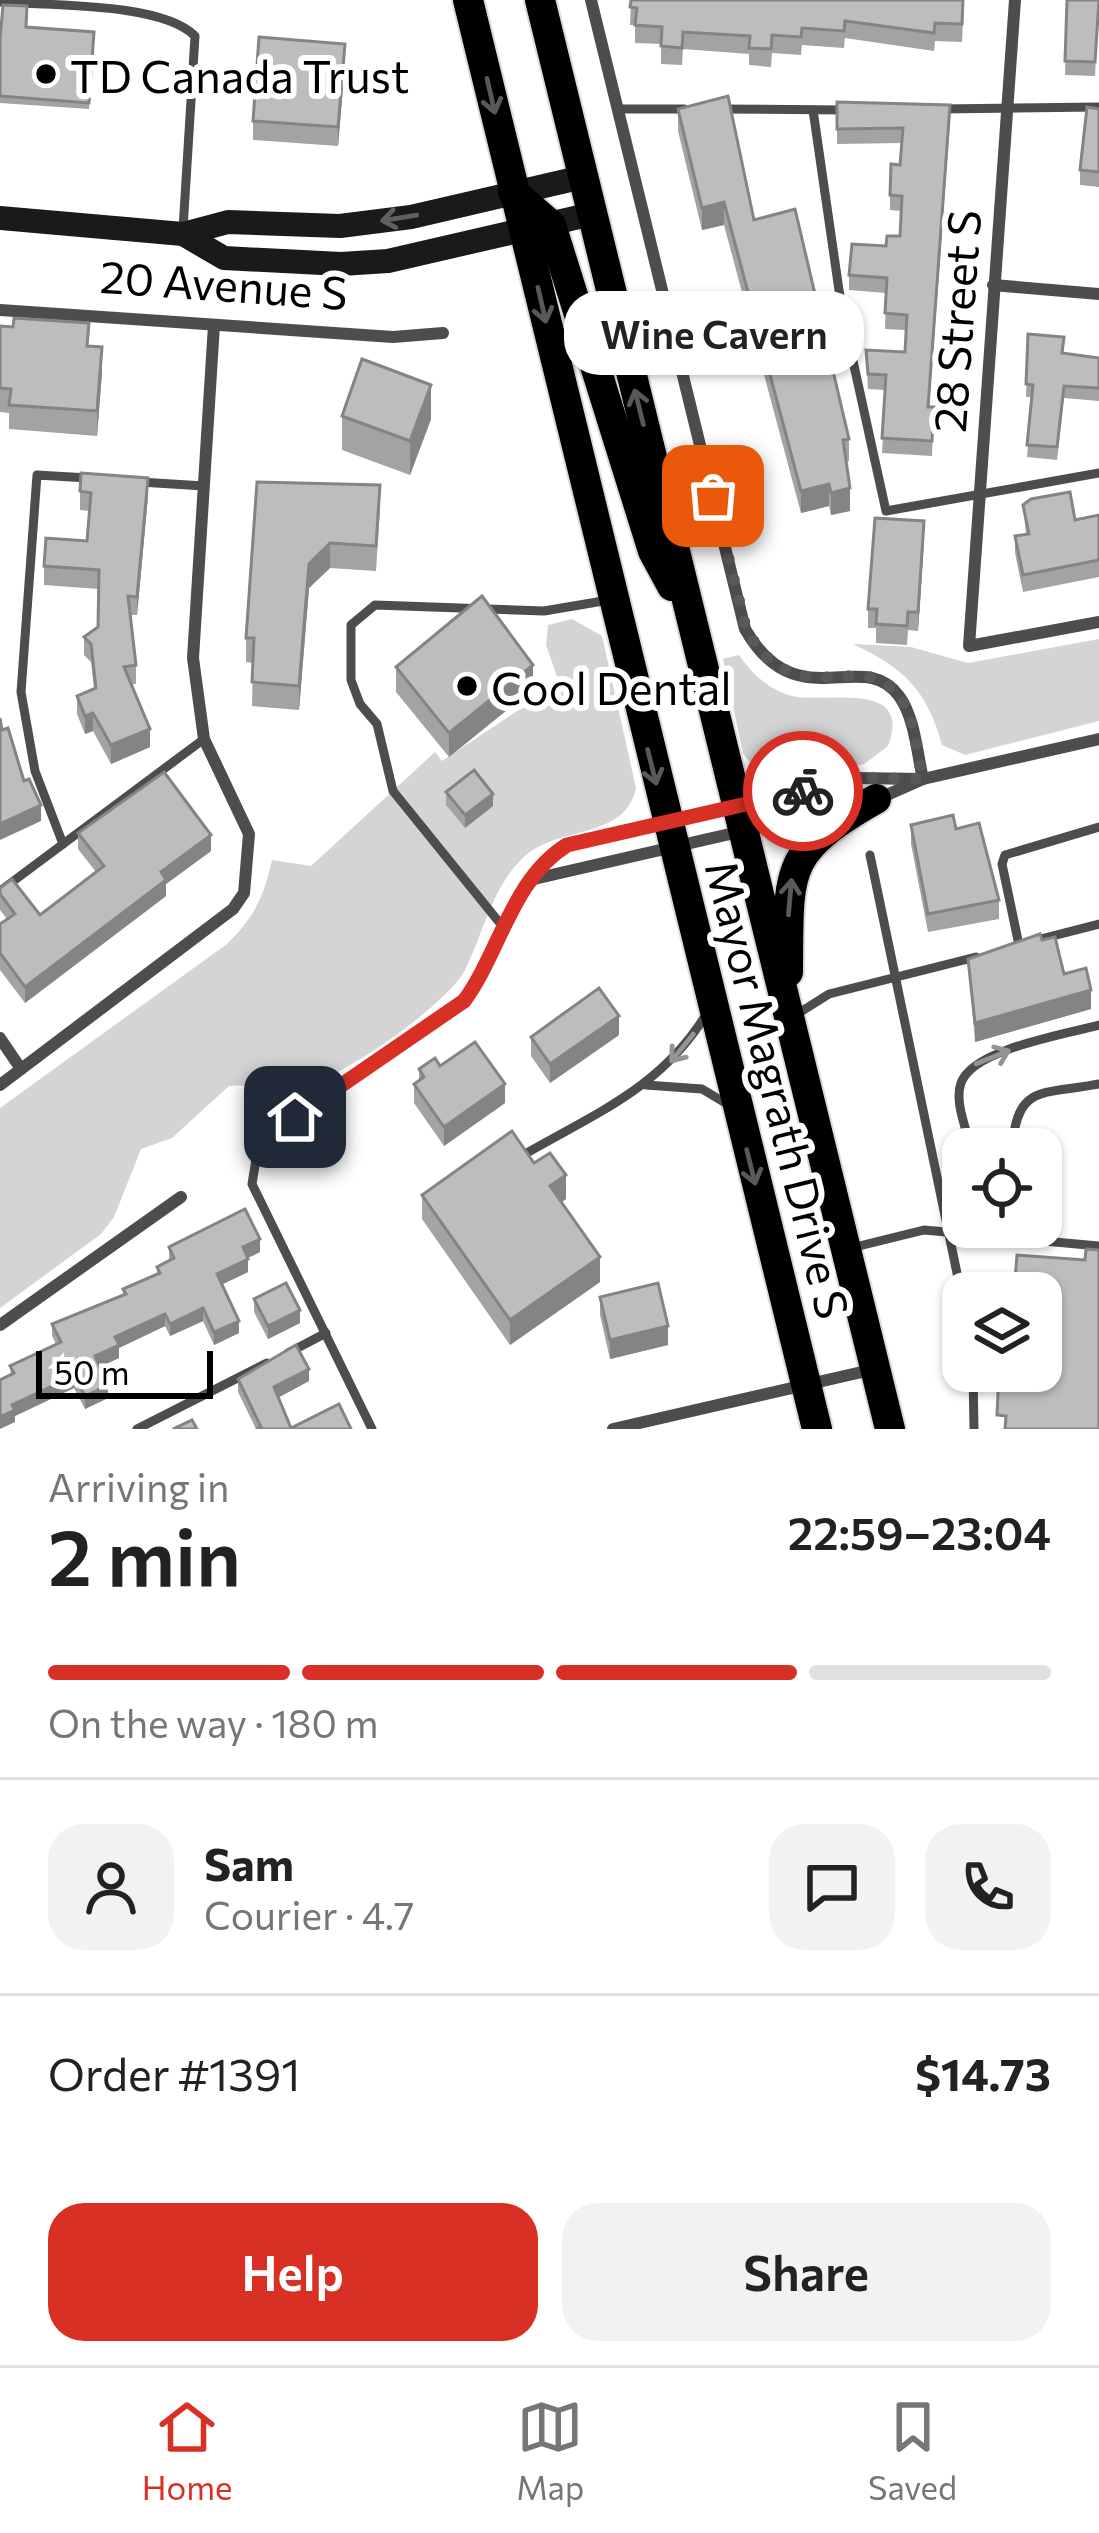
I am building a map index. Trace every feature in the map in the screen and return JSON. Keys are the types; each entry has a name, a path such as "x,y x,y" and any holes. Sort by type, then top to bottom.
{"main road":[{"name":"Mayor Magrath Drive S","path":"468,0 513,192 538,228 611,600 817,1429"},
{"name":"Mayor Magrath Drive S","path":"540,0 890,1429"},
{"path":"538,228 653,551 694,625"},
{"path":"788,1016 790,884 797,861 824,828 876,800"}],"street":[{"path":"591,0 746,629 756,648 789,675 808,680 856,676 890,686 906,711 923,779"},
{"name":"28 Street S","path":"1015,0 969,646 1099,622"},
{"name":"20 Avenue S","path":"0,218 183,234 228,222 340,226 583,177"},
{"name":"20 Avenue S","path":"183,234 224,258 341,264 388,261 592,214"},
{"path":"993,285 1099,294"},
{"name":"20 Avenue S","path":"0,310 393,337 443,333"},
{"path":"0,1085 233,909 244,893 249,834 204,740 193,658 214,325"},
{"path":"534,879 669,836 739,820 876,800 923,779 1098,742"},
{"path":"259,1141 464,1001 482,977 503,927 534,879 552,854 567,845 669,836 739,820 854,778 923,779"},
{"path":"0,1038 21,1069"},
{"path":"0,1325 181,1197"},
{"path":"613,1429 875,1370"}],"lane":[{"path":"0,2 144,14 184,26 194,36 183,234"},
{"path":"920,110 1099,107"},
{"path":"618,109 856,110"},
{"path":"813,110 842,311 886,512 1099,473"},
{"path":"63,844 35,771 21,692 37,475 109,479"},
{"path":"132,481 204,486"},
{"path":"503,927 393,791 377,724 360,704 351,680 351,626 375,605 544,611 611,600"},
{"path":"0,891 204,740"},
{"path":"1019,945 1002,864 1006,856 1099,827"},
{"path":"870,855 942,1198"},
{"path":"788,1016 829,994 1099,924"},
{"path":"525,1154 646,1085 681,1054 711,1006"},
{"path":"966,1128 959,1095 976,1062 1099,1024"},
{"path":"1014,1128 1015,1113 1026,1099 1099,1084"},
{"path":"646,1085 702,1089 737,1110"},
{"path":"259,1141 252,1184 372,1429"},
{"path":"845,1249 924,1230 942,1231"},
{"path":"1062,1240 1099,1246"},
{"path":"137,1429 326,1334"},
{"path":"973,1392 974,1429"}],"shaded area":[{"path":"572,619 602,636 636,788 630,805 605,824 539,846 525,856 497,894 454,985 388,1041 311,1084 285,1090 229,1086 172,1138 141,1149 114,1217 101,1234 0,1308 0,1108 227,944 257,906 272,860 311,866 435,752 442,761 559,683 546,645 548,625"},
{"path":"1099,639 1099,721 965,755 942,745 921,695 900,672 853,644 911,647 968,663"},
{"path":"739,655 762,680 792,696 877,702 888,711 893,725 888,746 864,764 781,784 768,782 743,754 723,659"}],"building":[{"path":"631,0 963,0 962,24 935,23 934,33 845,21 844,31 802,28 801,37 772,35 771,49 749,48 750,36 683,32 682,48 661,46 662,27 635,25 637,8 630,7"},
{"path":"1067,0 1099,0 1095,62 1065,61"},
{"name":"TD Canada Trust","path":"3,5 27,6 26,27 94,32 89,103 0,96"},
{"path":"259,37 345,44 338,127 253,121"},
{"path":"728,96 754,220 795,209 849,439 843,440 850,488 831,493 829,484 801,491 724,202 702,208 678,109"},
{"path":"837,102 950,105 928,407 934,407 932,441 882,438 886,375 868,374 866,350 905,352 907,315 885,313 887,278 849,275 852,244 886,246 887,236 900,236 902,196 890,195 891,164 900,165 903,128 837,129"},
{"path":"1087,107 1099,109 1099,172 1080,170"},
{"path":"14,318 89,323 87,346 102,347 97,411 9,405 11,389 0,388 0,326 13,327"},
{"path":"1028,334 1064,337 1062,353 1099,358 1099,388 1064,386 1057,447 1027,445 1033,385 1026,384"},
{"path":"362,359 431,385 410,441 342,416"},
{"path":"81,473 148,478 137,597 128,596 136,665 124,667 150,729 111,745 93,713 85,716 77,696 96,688 91,644 84,637 98,627 99,570 44,566 46,538 87,541 91,493 80,491"},
{"path":"257,482 380,485 376,546 330,543 309,564 299,686 252,682 254,638 246,638"},
{"path":"1070,492 1075,520 1099,515 1099,560 1023,575 1015,536 1029,534 1023,505 1031,499"},
{"path":"875,518 924,521 918,612 908,612 907,626 876,624 877,609 868,609"},
{"name":"Cool Dental","path":"482,596 533,665 449,733 396,667"},
{"path":"0,718 2,730 8,728 24,781 29,779 41,805 0,824"},
{"path":"474,770 493,794 465,815 446,792"},
{"path":"164,772 211,835 161,872 166,880 25,987 0,953 0,924 15,914 0,888 12,879 40,915 104,866 78,833"},
{"path":"953,815 956,829 979,823 999,900 928,914 911,825"},
{"path":"1040,934 1042,940 1055,937 1064,974 1086,968 1091,990 975,1023 968,959"},
{"path":"599,988 619,1016 550,1064 531,1037"},
{"path":"475,1042 505,1084 444,1127 414,1084 424,1077 419,1069 435,1058 440,1066"},
{"path":"512,1131 534,1163 550,1153 566,1175 550,1186 600,1257 510,1320 422,1195"},
{"path":"245,1209 260,1239 243,1247 248,1259 217,1274 239,1321 214,1332 203,1308 170,1324 165,1314 115,1337 119,1345 95,1356 108,1385 85,1396 74,1376 12,1405 15,1410 0,1417 0,1380 14,1373 10,1366 61,1342 52,1324 126,1294 123,1289 160,1273 157,1267 174,1258 169,1247"},
{"path":"1086,1249 1099,1250 1099,1429 1005,1429 1006,1416 997,1415 998,1392 1062,1392 1062,1272 1016,1272 1017,1255 1085,1260"},
{"path":"286,1283 300,1310 268,1326 254,1299"},
{"path":"658,1283 668,1326 610,1340 600,1297"},
{"path":"296,1345 309,1369 274,1387 291,1428 339,1404 351,1429 256,1429 261,1427 238,1379"},
{"path":"192,1420 197,1429 173,1429"}],"way so far":[{"path":"713,496 746,629 756,648 774,666 808,680 876,679 902,699 910,723 923,779 854,778 803,791"}],"place":[{"name":"TD Canada Trust","path":"46,74"},
{"name":"Wine Cavern","path":"713,496"},
{"name":"Cool Dental","path":"467,686"}],"route":[{"path":"295,1117 464,1001 482,977 511,910 552,854 567,845 803,791"}]}
